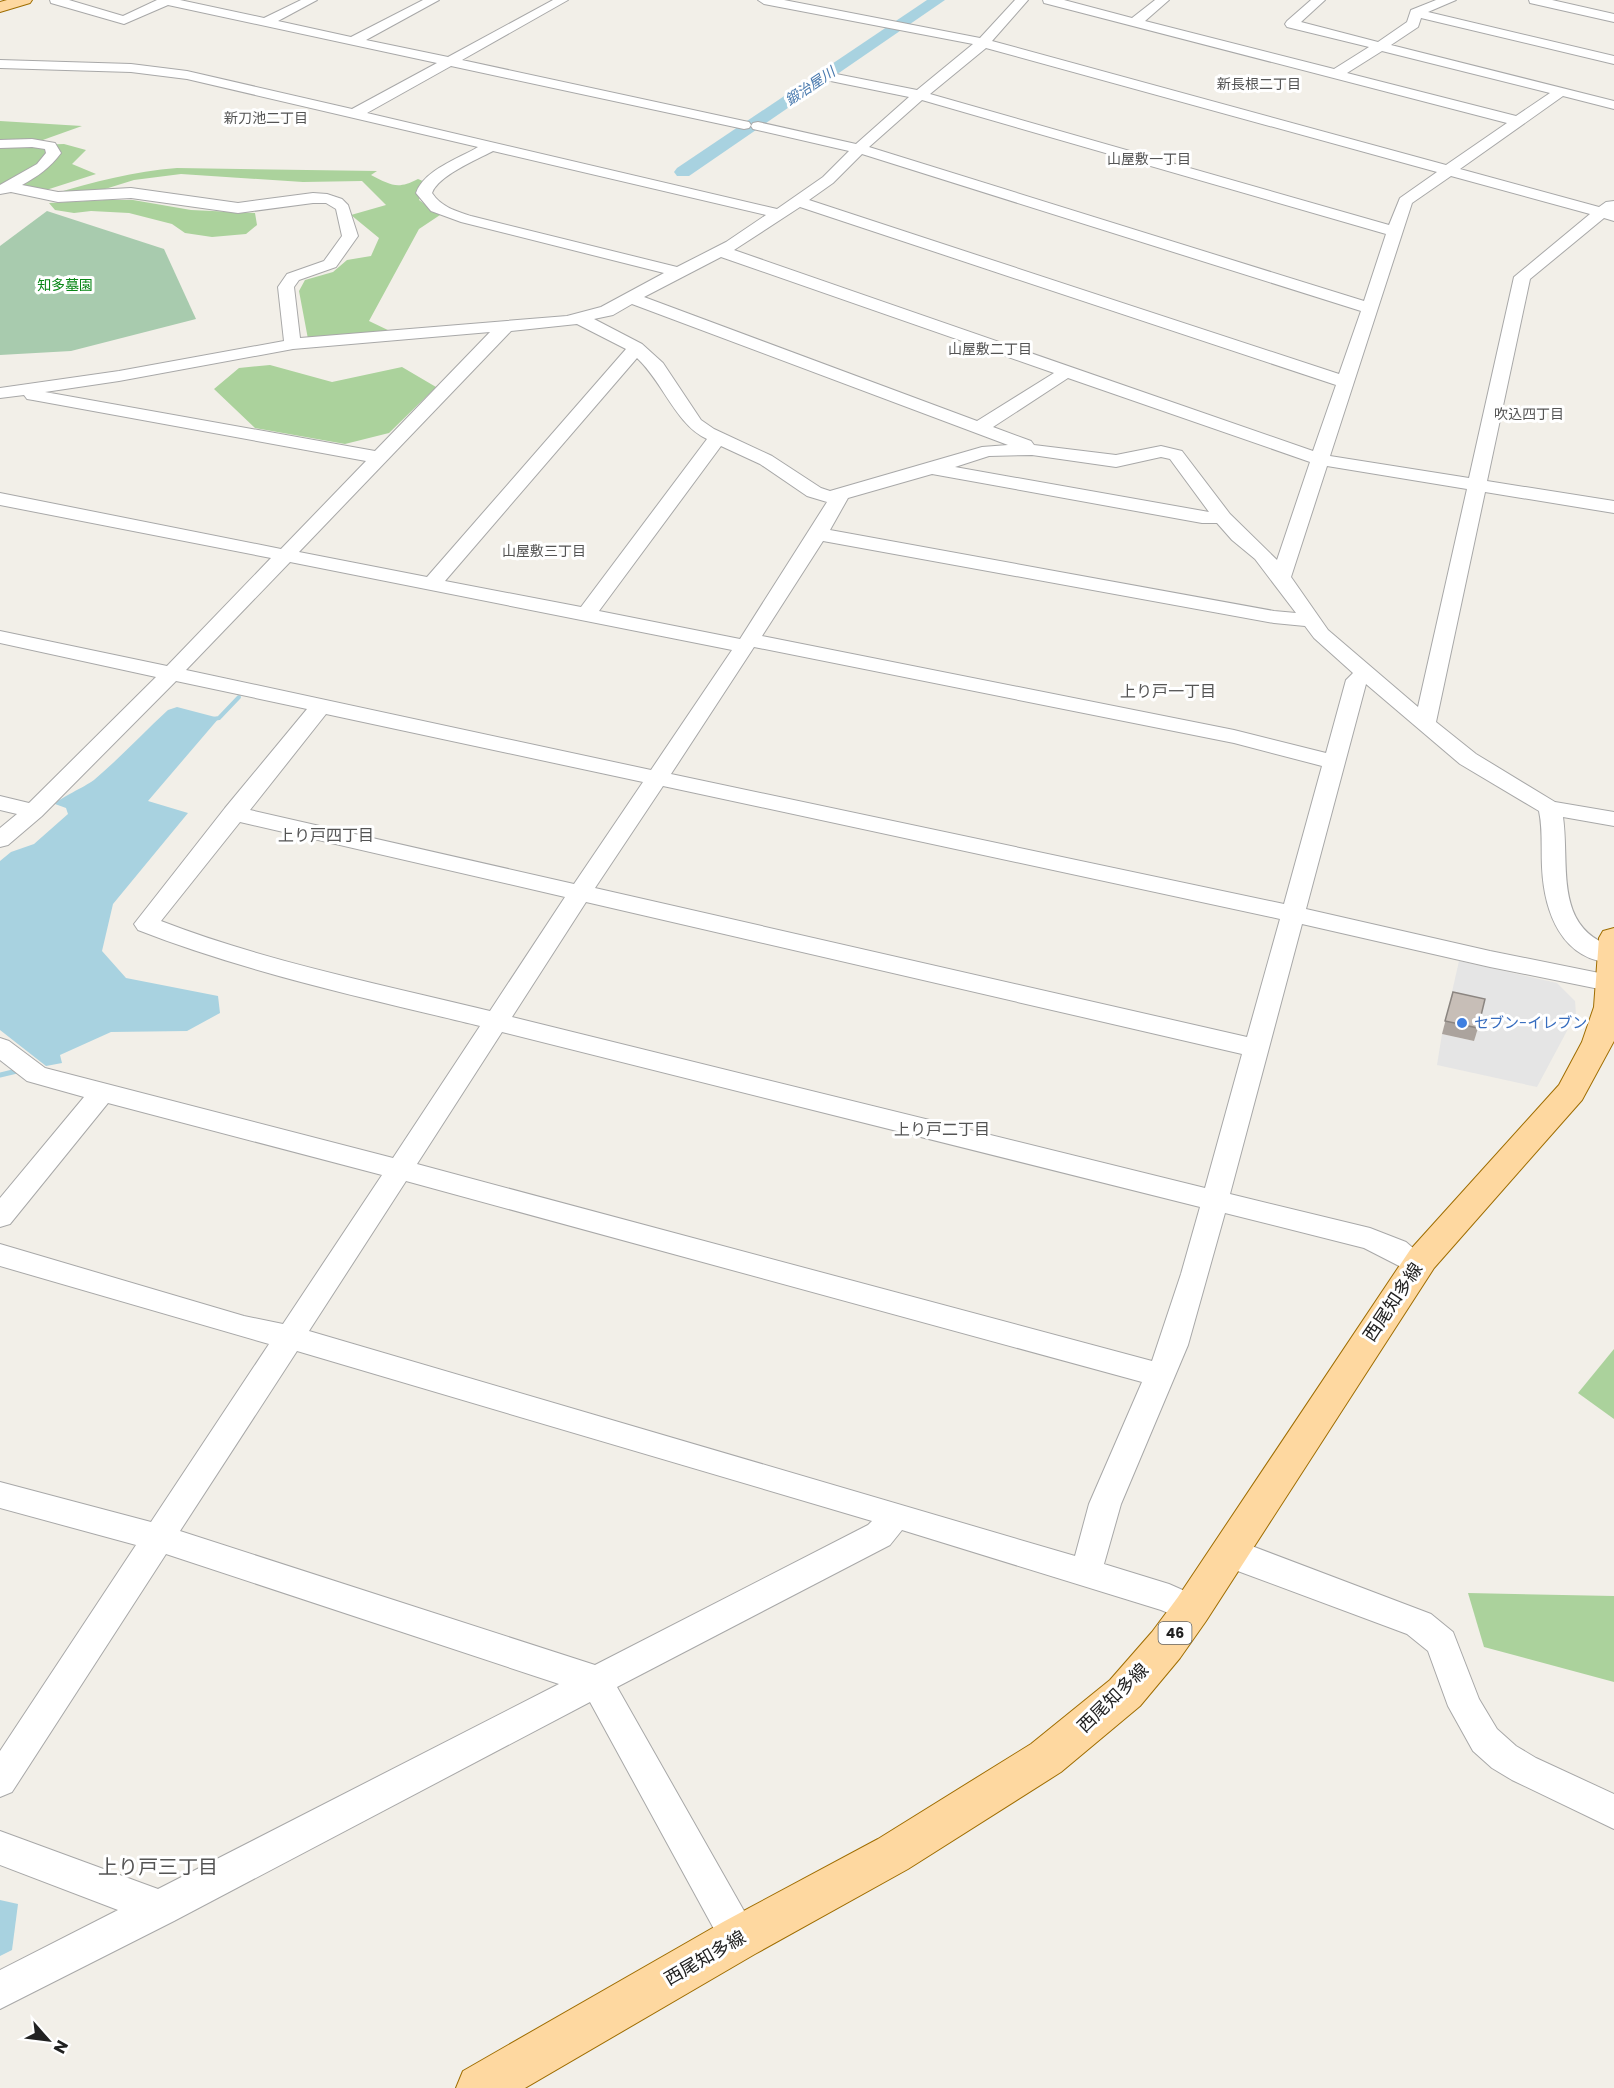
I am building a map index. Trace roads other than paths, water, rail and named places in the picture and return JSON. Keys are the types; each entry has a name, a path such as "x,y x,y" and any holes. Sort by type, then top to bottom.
{"main road":[{"path":"0,7 24,0"},
{"name":"西尾知多線","path":"480,2088 739,1938 893,1854 1046,1758 1125,1692 1166,1645 1192,1609 1422,1259 1570,1092 1598,1042 1609,1007 1613,965"}],"street":[{"path":"56,0 124,20 168,0 860,149 1369,308"},
{"path":"266,22 311,0"},
{"path":"353,41 434,0"},
{"path":"354,114 562,0"},
{"path":"764,0 983,43 1450,171 1610,210"},
{"path":"5,392 119,376 293,344 581,319 607,311 720,251 780,214 828,180 879,129 983,43 1022,0"},
{"path":"1049,0 1518,121"},
{"path":"1135,22 1163,0"},
{"path":"1319,0 1292,24 1614,105"},
{"path":"1336,74 1408,28 1413,24 1416,13 1450,0"},
{"path":"1535,0 1614,18"},
{"path":"1416,13 1614,60"},
{"path":"0,64 159,71 187,75 780,214"},
{"path":"825,75 919,95 1395,232"},
{"path":"1281,577 1405,201 1560,92"},
{"path":"0,144 32,143 50,146 54,153 42,167 5,189"},
{"path":"491,146 432,181 424,192 428,202 439,209 466,219 678,272"},
{"path":"5,189 50,196 131,194 238,208 313,198 337,202 343,208 348,240 330,264 294,277 286,287 293,344"},
{"path":"798,201 1345,382"},
{"path":"1425,724 1522,278 1610,210"},
{"path":"720,251 1321,460 1614,507"},
{"path":"630,297 1019,441 1032,450"},
{"path":"581,319 636,348 657,367 695,424 717,439 766,460 814,492 829,496 840,495 988,451 1032,450 1116,461 1161,451 1176,456 1223,518 1239,536 1262,555 1281,577 1321,634 1425,724 1468,759 1549,808 1614,819"},
{"path":"0,840 34,811 171,674 506,326"},
{"path":"431,585 636,348"},
{"path":"980,428 1058,379 1064,372"},
{"path":"5,392 381,458"},
{"path":"586,614 717,439"},
{"path":"930,468 1202,517 1223,518"},
{"path":"0,1781 495,1022 747,643 818,534 840,495"},
{"path":"0,499 431,585 1234,737 1334,762"},
{"path":"818,534 1274,617 1312,620"},
{"path":"0,638 322,705 1292,914 1490,959 1613,965"},
{"path":"1086,1573 1105,1504 1173,1345 1357,680 1367,673"},
{"path":"322,705 146,924 184,939 280,968 1370,1239 1396,1250 1407,1259 1422,1259"},
{"path":"0,803 34,811"},
{"path":"1549,808 1552,820 1558,907 1568,927 1582,944 1613,965"},
{"path":"233,813 1256,1048"},
{"path":"0,1047 36,1075 1161,1375"},
{"path":"0,1217 102,1092"},
{"path":"0,1255 896,1515 1168,1598 1192,1609"},
{"path":"0,1495 159,1538 596,1681 739,1938"},
{"path":"0,1990 879,1535 896,1515"},
{"path":"1228,1551 1246,1560 1419,1624 1442,1641 1465,1706 1485,1740 1503,1757 1524,1769 1614,1812"},
{"path":"0,1848 161,1908"}],"water":[{"path":"177,707 219,718 148,801 188,813 113,904 102,951 126,978 218,996 220,1013 187,1031 111,1032 60,1055 62,1063 46,1066 0,1030 0,861 11,852 34,844 68,814 66,808 55,804 94,780 168,710"},
{"path":"0,1900 18,1904 12,1950 0,1956"}],"waterway":[{"name":"鍛治屋川","path":"683,172 937,0"},
{"path":"213,719 219,718 239,697"},
{"path":"0,1075 21,1070"}],"place":[{"name":"セブン-イレブン","path":"1462,1023"}],"district":[{"name":"新長根二丁目","path":"1259,84"},
{"name":"新刀池二丁目","path":"266,118"},
{"name":"山屋敷一丁目","path":"1149,159"},
{"name":"山屋敷二丁目","path":"990,349"},
{"name":"吹込四丁目","path":"1529,414"},
{"name":"山屋敷三丁目","path":"544,551"},
{"name":"上り戸一丁目","path":"1168,691"},
{"name":"上り戸四丁目","path":"326,835"},
{"name":"上り戸二丁目","path":"942,1129"},
{"name":"上り戸三丁目","path":"158,1867"}],"park label":[{"name":"知多墓園","path":"65,285"}]}
